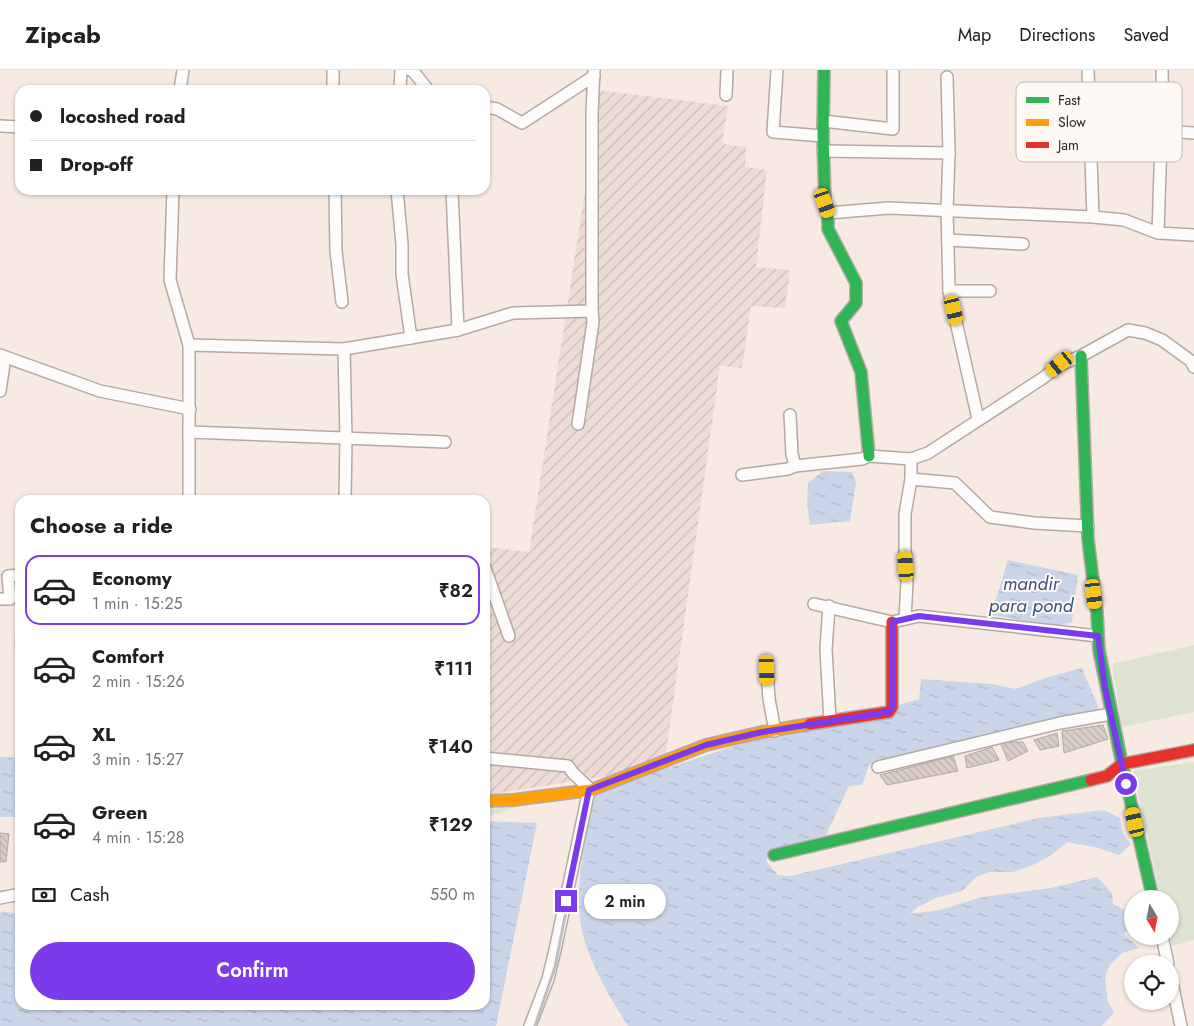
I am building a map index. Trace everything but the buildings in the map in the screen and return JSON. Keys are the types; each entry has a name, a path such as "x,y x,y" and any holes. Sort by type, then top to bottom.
{"street":[{"path":"181,85 183,70"},
{"path":"333,70 333,85"},
{"path":"400,85 401,70"},
{"path":"410,70 413,71 424,85"},
{"path":"726,70 726,95"},
{"path":"777,70 774,132 823,136"},
{"path":"824,70 823,151 828,229 856,283 856,302 841,321 861,372 869,456"},
{"path":"823,121 893,129 893,70"},
{"path":"490,109 497,110 522,123 594,73"},
{"path":"578,424 593,322 594,73"},
{"path":"947,77 949,292 978,419"},
{"path":"0,126 15,127"},
{"path":"823,151 949,153"},
{"path":"1092,162 1094,217"},
{"path":"1158,233 1160,162"},
{"path":"173,195 170,280 189,346 189,495"},
{"path":"335,195 336,251 342,302"},
{"path":"397,195 402,244 402,274 411,338"},
{"path":"452,195 458,330"},
{"path":"828,213 889,208 1094,217 1124,220 1158,233 1194,234"},
{"path":"948,240 1023,244"},
{"path":"949,292 990,291"},
{"path":"189,346 344,349 458,330 513,313 592,311"},
{"path":"742,475 788,469 795,466 862,459 869,456 911,459 928,453 1043,378 1060,364 1081,356 1128,330 1146,333 1162,340 1191,361 1194,367"},
{"path":"344,349 345,495"},
{"path":"0,390 3,356 100,391 190,409"},
{"path":"1081,356 1088,526 1098,636 1105,688 1151,890"},
{"path":"790,415 792,454 795,466"},
{"path":"189,432 445,442"},
{"path":"905,620 907,582 905,549 906,514 911,479 911,459"},
{"path":"911,479 955,484 990,517 1034,523 1088,526"},
{"path":"0,599 10,599 8,576 15,575"},
{"path":"490,582 509,636"},
{"path":"814,604 892,622 919,616 1098,636"},
{"path":"829,606 826,650 830,721"},
{"path":"490,801 513,800 590,790 706,745 775,730 889,712 892,707 892,622"},
{"path":"767,670 769,700 775,730"},
{"path":"878,767 1060,723 1111,714"},
{"path":"774,855 1107,776 1122,764 1194,750"},
{"path":"490,758 568,766 590,790"},
{"path":"530,1026 548,979 590,790"},
{"path":"0,898 15,895"},
{"path":"1178,1010 1181,1026"}],"shaded area":[{"path":"598,90 728,106 722,144 746,147 745,167 767,170 756,267 790,270 785,308 751,306 742,368 720,366 664,767 490,794 490,548 529,552 592,146"}],"green space":[{"path":"1194,645 1194,712 1122,727 1112,664"},
{"path":"1194,762 1194,940 1179,944 1179,890 1159,890 1133,771"},
{"path":"536,800 490,816 490,806"}],"water":[{"path":"823,471 852,472 856,483 850,521 810,525 807,502 808,483"},
{"name":"mandir para pond","path":"1008,560 1078,575 1072,622 1056,626 991,615"},
{"path":"1082,668 1099,709 994,733 869,765 862,785 849,786 826,835 770,850 766,861 778,875 790,876 1039,818 1103,810 1120,818 1123,834 1131,844 1119,855 1095,847 1067,842 1050,856 1033,865 1013,872 990,872 976,877 962,891 936,898 918,907 910,914 940,910 982,897 1051,888 1097,877 1112,893 1113,904 1124,910 1124,945 1136,945 1139,948 1122,953 1109,966 1105,977 1108,1002 1114,1012 1102,1026 628,1026 594,965 588,952 581,926 579,909 580,873 590,816 599,783 671,767 746,742 848,720 919,699 921,679 992,684 1016,689 1048,677"},
{"path":"0,757 15,758 15,817 0,817"},
{"path":"490,821 537,823 496,1026 0,1026 0,912 15,913 15,1010 490,1010"}],"railway":[{"path":"535,1026 555,967 583,826"}],"traffic: fast":[{"path":"824,70 823,136 825,203 828,213 828,229 856,283 856,303 841,321 861,372 869,456"},
{"path":"1081,356 1088,539 1097,613 1099,650 1122,764 1151,890"},
{"path":"774,855 1091,780"}],"traffic: slow":[{"path":"490,801 513,800 591,790 706,745 762,732 810,724"}],"traffic: jam":[{"path":"810,724 889,712 892,707 892,622"},
{"path":"1091,780 1107,776 1122,764 1194,750"}],"route":[{"path":"566,901 589,790 706,745 762,732 889,712 892,707 892,622 919,616 1098,636 1105,688 1126,784"}]}
